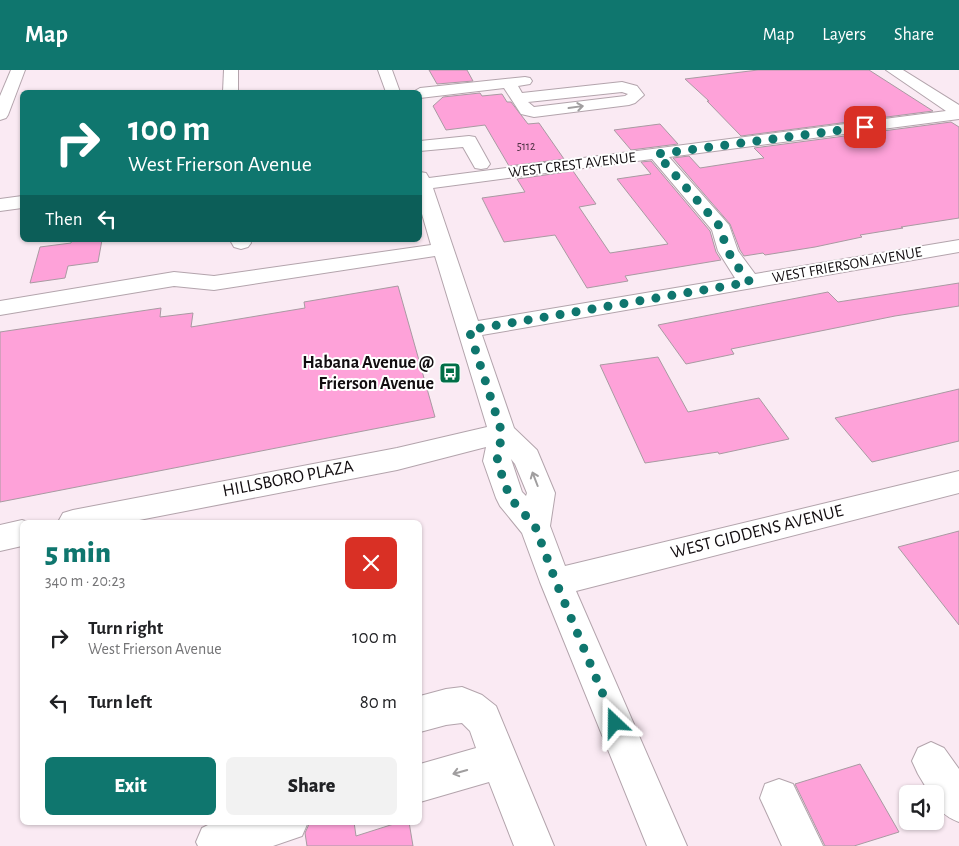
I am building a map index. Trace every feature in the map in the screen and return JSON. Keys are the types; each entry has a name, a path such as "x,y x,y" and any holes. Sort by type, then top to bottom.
{"street":[{"path":"0,116 18,70"},
{"path":"230,70 231,90"},
{"path":"385,70 392,90"},
{"path":"893,70 959,113"},
{"path":"422,93 537,80"},
{"path":"508,83 518,98 527,111 541,112 630,100 636,95 632,89 622,86 518,98"},
{"name":"WEST CREST AVENUE","path":"422,180 657,154 959,113"},
{"path":"422,146 469,141 480,164"},
{"path":"657,154 722,229 724,245 750,282"},
{"path":"422,183 502,433 497,461 510,498 535,526 556,582 667,846"},
{"path":"0,204 20,202"},
{"name":"WEST FRIERSON AVENUE","path":"469,330 959,246"},
{"path":"0,308 174,279 214,283 443,249"},
{"name":"HILLSBORO PLAZA","path":"83,520 203,495 397,459 502,433"},
{"name":"WEST GIDDENS AVENUE","path":"556,582 959,482"},
{"path":"0,538 20,533"},
{"path":"422,713 453,705 468,705 477,710 483,718 501,760 534,846"},
{"path":"422,782 501,760"},
{"path":"931,761 959,803"},
{"path":"779,798 803,846"},
{"path":"214,837 273,825"}],"building":[{"path":"429,70 467,70 473,81 437,84"},
{"path":"758,70 869,70 933,111 741,136 707,101 709,101 685,79"},
{"path":"480,93 482,96 502,94 507,102 511,102 528,124 539,123 564,159 509,166 485,125 446,130 433,106 443,97"},
{"path":"951,122 959,127 959,218 901,227 903,228 860,235 862,237 815,247 765,255 763,253 744,256 730,224 673,158 689,156 700,168 764,158 754,148"},
{"path":"660,124 678,144 631,150 614,130"},
{"path":"651,161 710,231 716,252 721,260 625,276 628,281 587,288 555,235 504,242 482,198 525,192 517,179 573,171 596,204 579,207 610,253 668,244 617,179 651,174 641,162"},
{"path":"102,242 98,262 68,266 65,278 30,283 40,247"},
{"path":"959,283 959,306 895,316 731,349 734,354 686,364 658,325 828,292 838,302"},
{"path":"398,286 435,417 0,502 0,332 161,308 160,317 193,313 191,327 305,308 304,302"},
{"path":"658,357 688,412 759,398 789,439 719,454 718,452 645,463 600,365"},
{"path":"959,389 959,441 872,462 835,418"},
{"path":"959,531 959,625 898,547"},
{"path":"860,764 899,832 854,846 825,846 795,784"},
{"path":"309,825 354,825 356,836 391,825 410,825 413,846 307,846 305,833"}],"place":[{"name":"Habana Avenue @ Frierson Avenue","path":"450,373"}],"route":[{"path":"615,723 556,582 535,526 510,498 497,461 502,433 469,330 750,282 735,264 724,245 722,229 657,154 865,127"}]}
